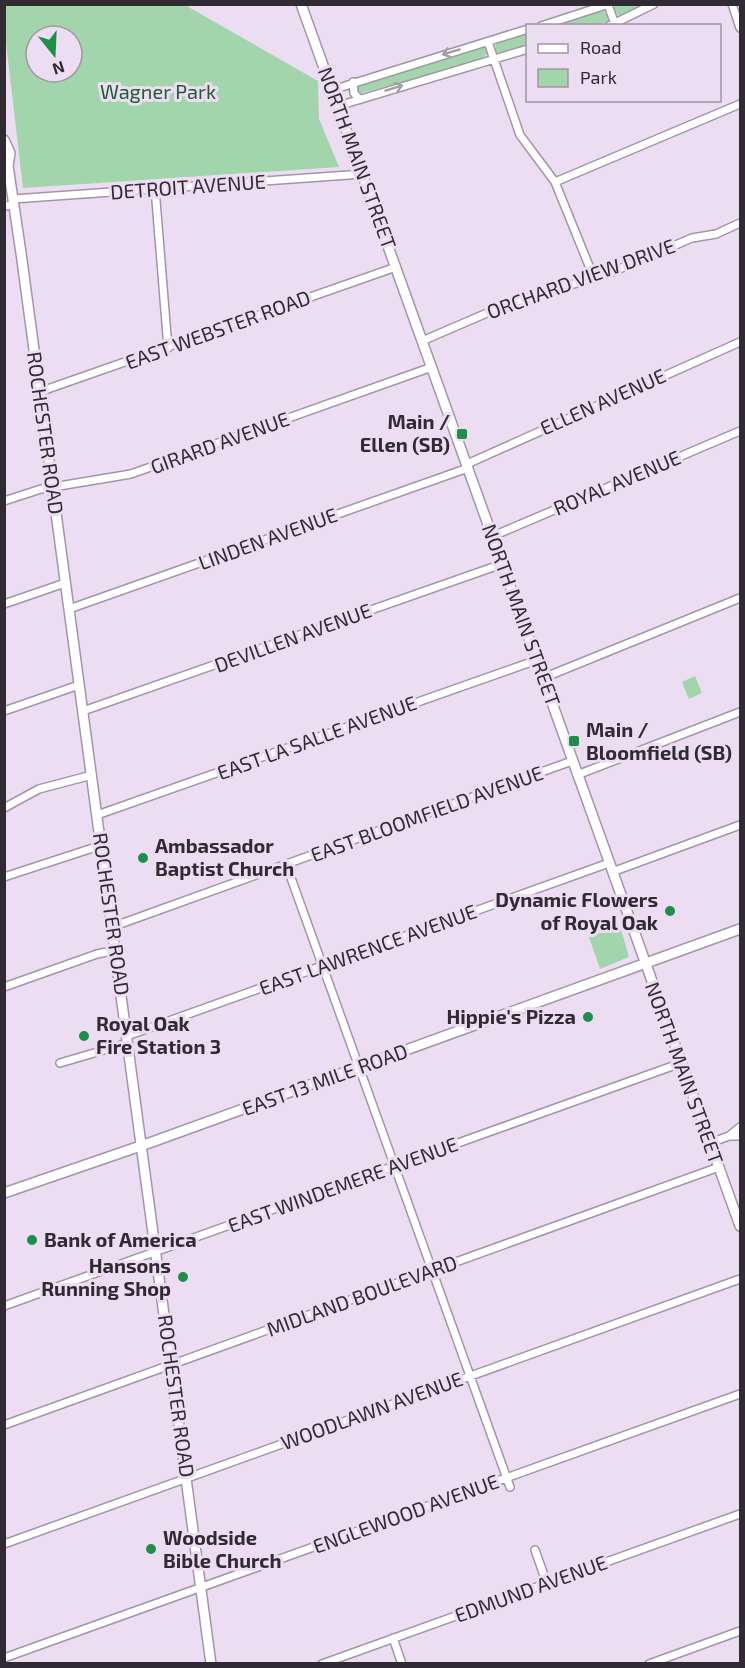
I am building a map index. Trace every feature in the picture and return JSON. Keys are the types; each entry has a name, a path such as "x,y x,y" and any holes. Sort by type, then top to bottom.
{"main road":[{"name":"NORTH MAIN STREET","path":"301,4 741,1226"},
{"name":"ROCHESTER ROAD","path":"4,140 9,146 10,158 6,163 10,203 39,392 102,845 140,1146 157,1252 211,1664"},
{"name":"EAST 13 MILE ROAD","path":"4,1193 741,929"}],"street":[{"path":"614,24 654,4"},
{"path":"732,4 741,28"},
{"path":"547,24 608,5 612,24"},
{"path":"332,90 526,30"},
{"path":"488,42 520,135 555,183 594,278"},
{"path":"338,106 526,50"},
{"path":"353,82 354,93 358,99"},
{"path":"555,183 741,104"},
{"name":"DETROIT AVENUE","path":"10,203 155,188 363,174"},
{"path":"155,188 168,348"},
{"name":"ORCHARD VIEW DRIVE","path":"422,340 516,301 594,278 692,238 717,234 741,224"},
{"name":"EAST WEBSTER ROAD","path":"39,392 396,267"},
{"name":"ELLEN AVENUE","path":"467,466 741,342"},
{"name":"GIRARD AVENUE","path":"4,501 52,487 131,474 432,367"},
{"name":"ROYAL AVENUE","path":"493,536 741,431"},
{"name":"LINDEN AVENUE","path":"69,609 467,466"},
{"name":"DEVILLEN AVENUE","path":"83,711 502,564"},
{"path":"4,604 65,583"},
{"path":"543,678 741,598"},
{"name":"EAST LA SALLE AVENUE","path":"97,815 537,660"},
{"path":"4,711 79,685"},
{"path":"577,775 741,712"},
{"name":"EAST BLOOMFIELD AVENUE","path":"112,924 572,761"},
{"path":"4,808 39,789 92,775"},
{"name":"EAST LAWRENCE AVENUE","path":"60,1064 323,966 741,825"},
{"path":"4,877 102,845"},
{"path":"286,864 510,1486"},
{"path":"4,987 97,954 116,950"},
{"name":"EAST WINDEMERE AVENUE","path":"4,1306 681,1063"},
{"path":"710,1143 729,1136 741,1127"},
{"path":"729,1136 741,1136"},
{"name":"MIDLAND BOULEVARD","path":"4,1425 719,1167"},
{"name":"WOODLAWN AVENUE","path":"4,1544 741,1279"},
{"name":"ENGLEWOOD AVENUE","path":"4,1658 741,1394"},
{"name":"EDMUND AVENUE","path":"322,1664 741,1514"},
{"path":"534,1550 547,1584"},
{"path":"649,1664 741,1631"},
{"path":"393,1638 402,1664"}],"green space":[{"name":"Wagner Park","path":"4,5 185,5 318,81 319,119 339,167 23,188 5,35"},
{"path":"616,5 646,5 620,17 613,9"},
{"path":"603,11 607,13 608,21 600,24 560,24"},
{"path":"526,33 526,46 502,53 495,52 496,43"},
{"path":"481,47 485,48 488,53 481,60 358,94 356,87 360,84"},
{"path":"695,676 702,693 689,699 682,682"},
{"path":"620,926 629,957 600,969 589,937"}],"place":[{"name":"Main / Ellen (SB)","path":"462,434"},
{"name":"Main / Bloomfield (SB)","path":"574,741"},
{"name":"Ambassador Baptist Church","path":"143,858"},
{"name":"Dynamic Flowers of Royal Oak","path":"670,911"},
{"name":"Hippie's Pizza","path":"588,1017"},
{"name":"Royal Oak Fire Station 3","path":"84,1036"},
{"name":"Bank of America","path":"32,1240"},
{"name":"Hansons Running Shop","path":"183,1277"},
{"name":"Woodside Bible Church","path":"151,1549"}]}
